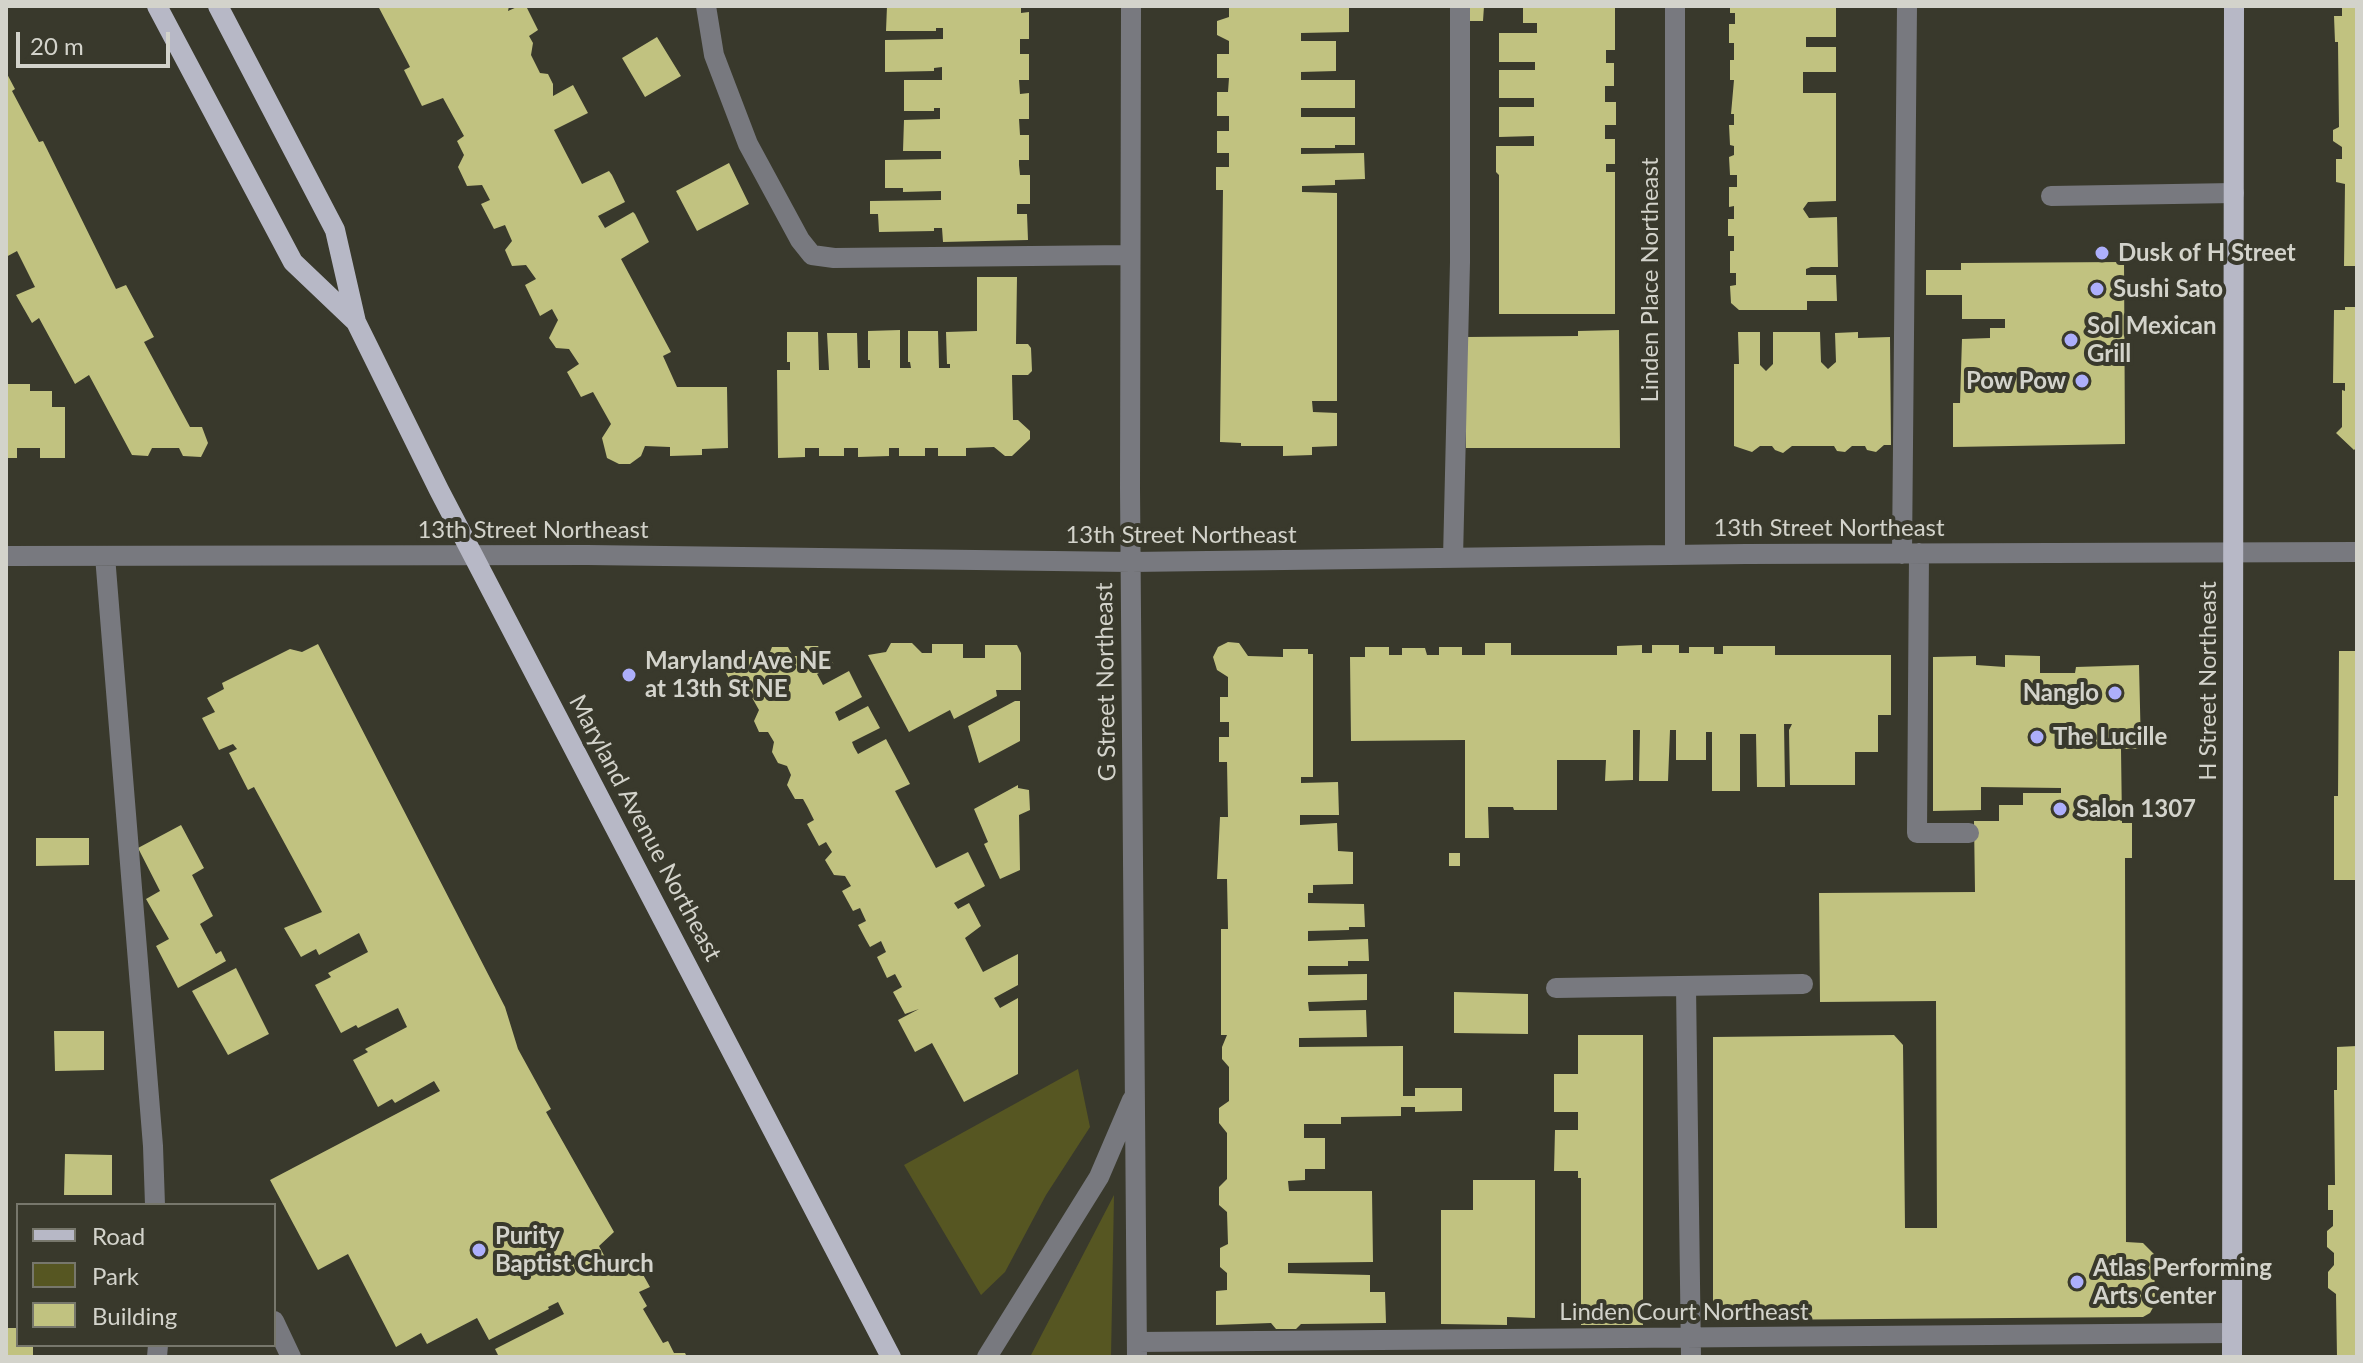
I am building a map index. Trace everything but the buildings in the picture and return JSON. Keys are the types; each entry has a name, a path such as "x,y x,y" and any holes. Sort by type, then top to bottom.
{"main road":[{"name":"Maryland Avenue Northeast","path":"157,6 293,262 356,322"},
{"name":"Maryland Avenue Northeast","path":"218,6 335,230 356,322 474,556 891,1357"},
{"name":"H Street Northeast","path":"2232,1357 2234,6"}],"street":[{"path":"706,6 714,55 748,144 800,240 812,255 834,258 1129,255"},
{"name":"G Street Northeast","path":"1131,6 1129,255 1137,1350"},
{"path":"1453,558 1460,262 1460,6"},
{"name":"Linden Place Northeast","path":"1675,6 1675,555"},
{"path":"1907,6 1910,554 1917,833 1969,833"},
{"path":"2051,196 2234,193"},
{"name":"13th Street Northeast","path":"6,556 587,555 1131,562 1675,555 2357,552"},
{"path":"105,556 153,1146 155,1203"},
{"path":"1556,988 1803,984"},
{"path":"1686,986 1691,1348"},
{"path":"987,1357 1099,1177 1136,1092"},
{"path":"276,1326 291,1357"},
{"name":"Linden Court Northeast","path":"1137,1350 1691,1348 2232,1333"}],"green space":[{"path":"1078,1069 1090,1127 1046,1195 1005,1272 981,1295 904,1165"},
{"path":"1114,1195 1111,1357 1030,1357"}],"place":[{"name":"Dusk of H Street","path":"2102,253"},
{"name":"Sushi Sato","path":"2097,289"},
{"name":"Sol Mexican Grill","path":"2071,340"},
{"name":"Pow Pow","path":"2082,381"},
{"name":"Maryland Ave NE at 13th St NE","path":"629,675"},
{"name":"Nanglo","path":"2115,693"},
{"name":"The Lucille","path":"2037,737"},
{"name":"Salon 1307","path":"2060,809"},
{"name":"Purity Baptist Church","path":"479,1250"},
{"name":"Atlas Performing Arts Center","path":"2077,1282"}]}
